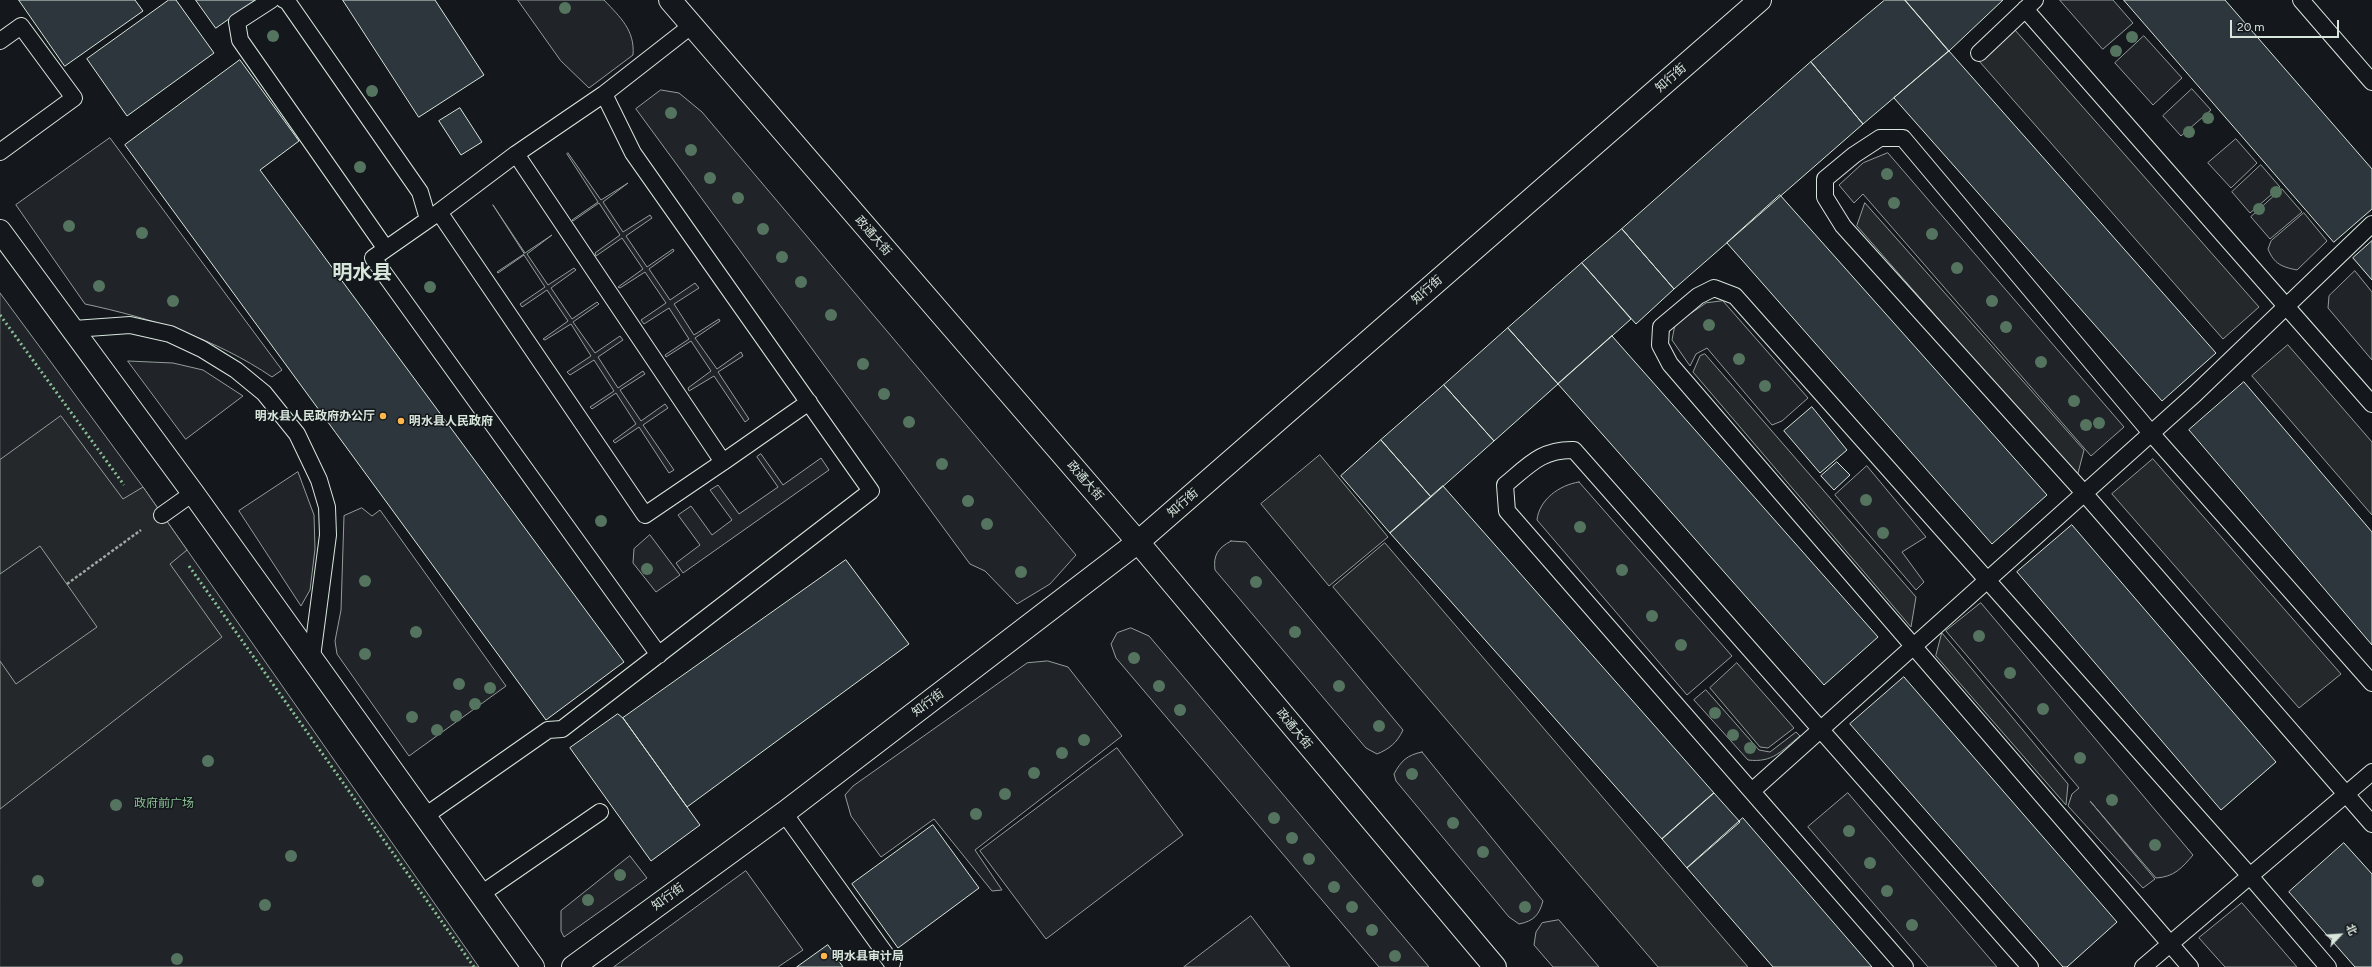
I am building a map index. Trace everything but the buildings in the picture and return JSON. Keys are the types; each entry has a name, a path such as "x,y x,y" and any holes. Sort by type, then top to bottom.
{"street":[{"name":"政通大街","path":"670,0 1138,542 1495,967"},
{"name":"知行街","path":"573,967 784,813 1138,542 1760,0"},
{"path":"0,231 74,329 312,657 533,967"}],"lane":[{"path":"271,0 237,22 240,40 386,249"},
{"path":"284,0 288,1 420,192 433,216 645,515 809,402"},
{"path":"2301,0 2372,82"},
{"path":"1979,53 2030,4 2372,404"},
{"path":"0,41 21,26 33,40 74,98 0,152"},
{"path":"659,655 373,258 433,216 516,154 604,94 691,26"},
{"path":"425,816 548,730 562,729 871,491 633,153 604,94"},
{"path":"2372,683 2151,433 1903,138 1880,138 1854,155 1825,179 1824,196 1843,226 2084,494 2372,824"},
{"path":"516,154 723,462"},
{"path":"1752,791 2151,433 2372,224"},
{"path":"2190,967 1670,364 1660,345 1661,327 1698,296 1714,288 1735,296 2250,876 2328,967"},
{"path":"74,329 130,325 170,334 202,349 236,370 264,393 297,434 319,480 327,507 328,535 312,657"},
{"path":"1905,967 1507,512 1505,484 1539,456 1557,449 1574,450 2030,967"},
{"path":"162,515 193,493"},
{"path":"2144,967 2372,772"},
{"path":"481,894 600,812"},
{"path":"784,813 892,962"}],"path":[{"path":"67,584 162,515"}],"green space":[{"path":"518,0 604,0 621,18 629,31 632,38 633,55 589,88 561,61"},
{"path":"2060,0 2113,0 2133,23 2103,49"},
{"path":"2144,36 2182,78 2153,105 2115,63"},
{"path":"2192,89 2211,110 2181,136 2163,116"},
{"path":"661,90 679,93 702,112 1076,555 1050,584 1017,604 985,571 970,564 636,109"},
{"path":"110,138 282,370 272,377 251,364 206,341 158,323 85,304 16,205"},
{"path":"2236,139 2257,163 2231,188 2208,163"},
{"path":"568,153 601,200 628,183 603,202 623,232 650,215 652,218 626,236 647,267 673,249 674,251 649,269 670,300 695,283 699,288 674,304 694,335 719,319 720,321 695,338 717,369 741,352 743,356 718,372 749,419 745,422 714,376 689,391 688,388 711,371 691,341 666,357 665,355 689,339 669,308 644,324 641,320 666,303 645,272 620,288 618,287 643,269 622,238 596,256 595,253 620,235 599,203 573,221 572,220 598,202 567,154"},
{"path":"1888,153 2124,427 2091,456 1863,194 1854,203 1839,185 1863,163"},
{"path":"2261,165 2280,187 2250,213 2232,192"},
{"path":"2282,189 2302,212 2270,239 2251,217"},
{"path":"493,205 525,253 552,235 527,254 548,285 574,268 576,270 551,288 572,319 597,302 599,304 573,322 595,353 620,336 623,340 598,357 618,388 643,371 645,374 620,390 641,421 665,404 668,408 643,425 674,470 669,473 639,427 615,443 613,441 636,424 616,393 592,409 590,407 614,391 594,360 570,375 567,372 591,356 571,324 545,340 543,339 568,321 547,290 522,307 520,304 545,287 524,255 498,273 497,272 524,254"},
{"path":"2304,213 2327,241 2297,270 2287,268 2279,264 2273,258 2268,249 2271,241"},
{"path":"2355,271 2372,292 2372,360 2328,308 2329,296"},
{"name":"政府前广场","path":"0,293 143,487 479,967 0,967"},
{"path":"1723,301 1808,398 1782,421 1772,425 1707,348 1696,354 1690,366 1672,340 1675,324 1706,303"},
{"path":"128,361 173,363 203,370 243,396 186,439"},
{"path":"761,454 783,485 821,458 829,470 683,573 676,563 700,545 678,515 691,506 712,535 732,520 710,490 718,485 739,514 778,487 757,457"},
{"path":"1867,466 1926,537 1902,552 1924,582 1916,590 1835,495"},
{"path":"298,472 314,515 315,549 310,590 301,606 239,511"},
{"path":"1579,482 1732,656 1687,695 1537,520 1542,506 1551,495 1564,486"},
{"path":"362,508 372,516 380,510 506,686 409,756 337,654 335,641 341,610 344,516"},
{"path":"650,535 680,575 656,592 633,563 634,549"},
{"path":"1231,541 1246,542 1403,730 1398,739 1389,748 1377,754 1366,748 1215,570 1217,552"},
{"path":"1981,603 2193,855 2173,874 2156,878 2090,801 2155,879 2143,888 2068,806 2072,794 2079,788 1946,631"},
{"path":"1131,628 1149,636 1429,967 1379,967 1116,658 1111,644 1117,633"},
{"path":"1048,661 1068,667 1122,736 975,850 1002,890 992,891 934,819 881,857 851,816 845,795 853,786 1027,663"},
{"path":"1706,690 1759,750 1770,752 1796,732 1800,736 1782,751 1770,758 1764,760 1748,760 1694,700"},
{"path":"1117,748 1183,835 1046,939 980,851"},
{"path":"1422,752 1543,901 1538,914 1529,921 1519,924 1509,917 1396,781 1394,774 1402,762 1412,755"},
{"path":"1848,793 1997,967 1928,967 1808,827"},
{"path":"630,856 647,878 564,937 561,931 561,911"},
{"path":"746,871 803,950 778,967 614,967"},
{"path":"2242,903 2297,967 2225,967 2199,938"},
{"path":"1251,916 1290,967 1184,967"},
{"path":"1559,920 1599,967 1553,967 1534,945 1536,932 1542,923"}],"shaded area":[{"path":"2015,30 2259,307 2223,339 1979,61"},
{"path":"1865,203 2084,450 2077,477 1857,226"},
{"path":"2288,345 2372,442 2372,515 2252,376"},
{"path":"1705,354 1916,597 1911,627 1693,372 1700,356"},
{"path":"61,416 123,499 143,487 187,550 170,564 222,637 0,809 0,661 16,684 97,627 40,546 0,574 0,460"},
{"path":"1320,455 1388,537 1329,586 1261,504"},
{"path":"2153,459 2341,674 2299,708 2112,494"},
{"path":"1385,543 1748,967 1658,967 1333,587"},
{"path":"1942,633 2068,784 2066,805 1936,656"},
{"path":"1737,663 1794,728 1768,748 1760,747 1710,688"}],"hedge":[{"path":"0,315 124,485"},
{"path":"189,566 474,967"}],"place":[{"name":"明水县人民政府办公厅","path":"383,416"},
{"name":"明水县人民政府","path":"401,421"},
{"name":"明水县审计局","path":"824,956"}],"district":[{"name":"明水县","path":"362,273"}]}
